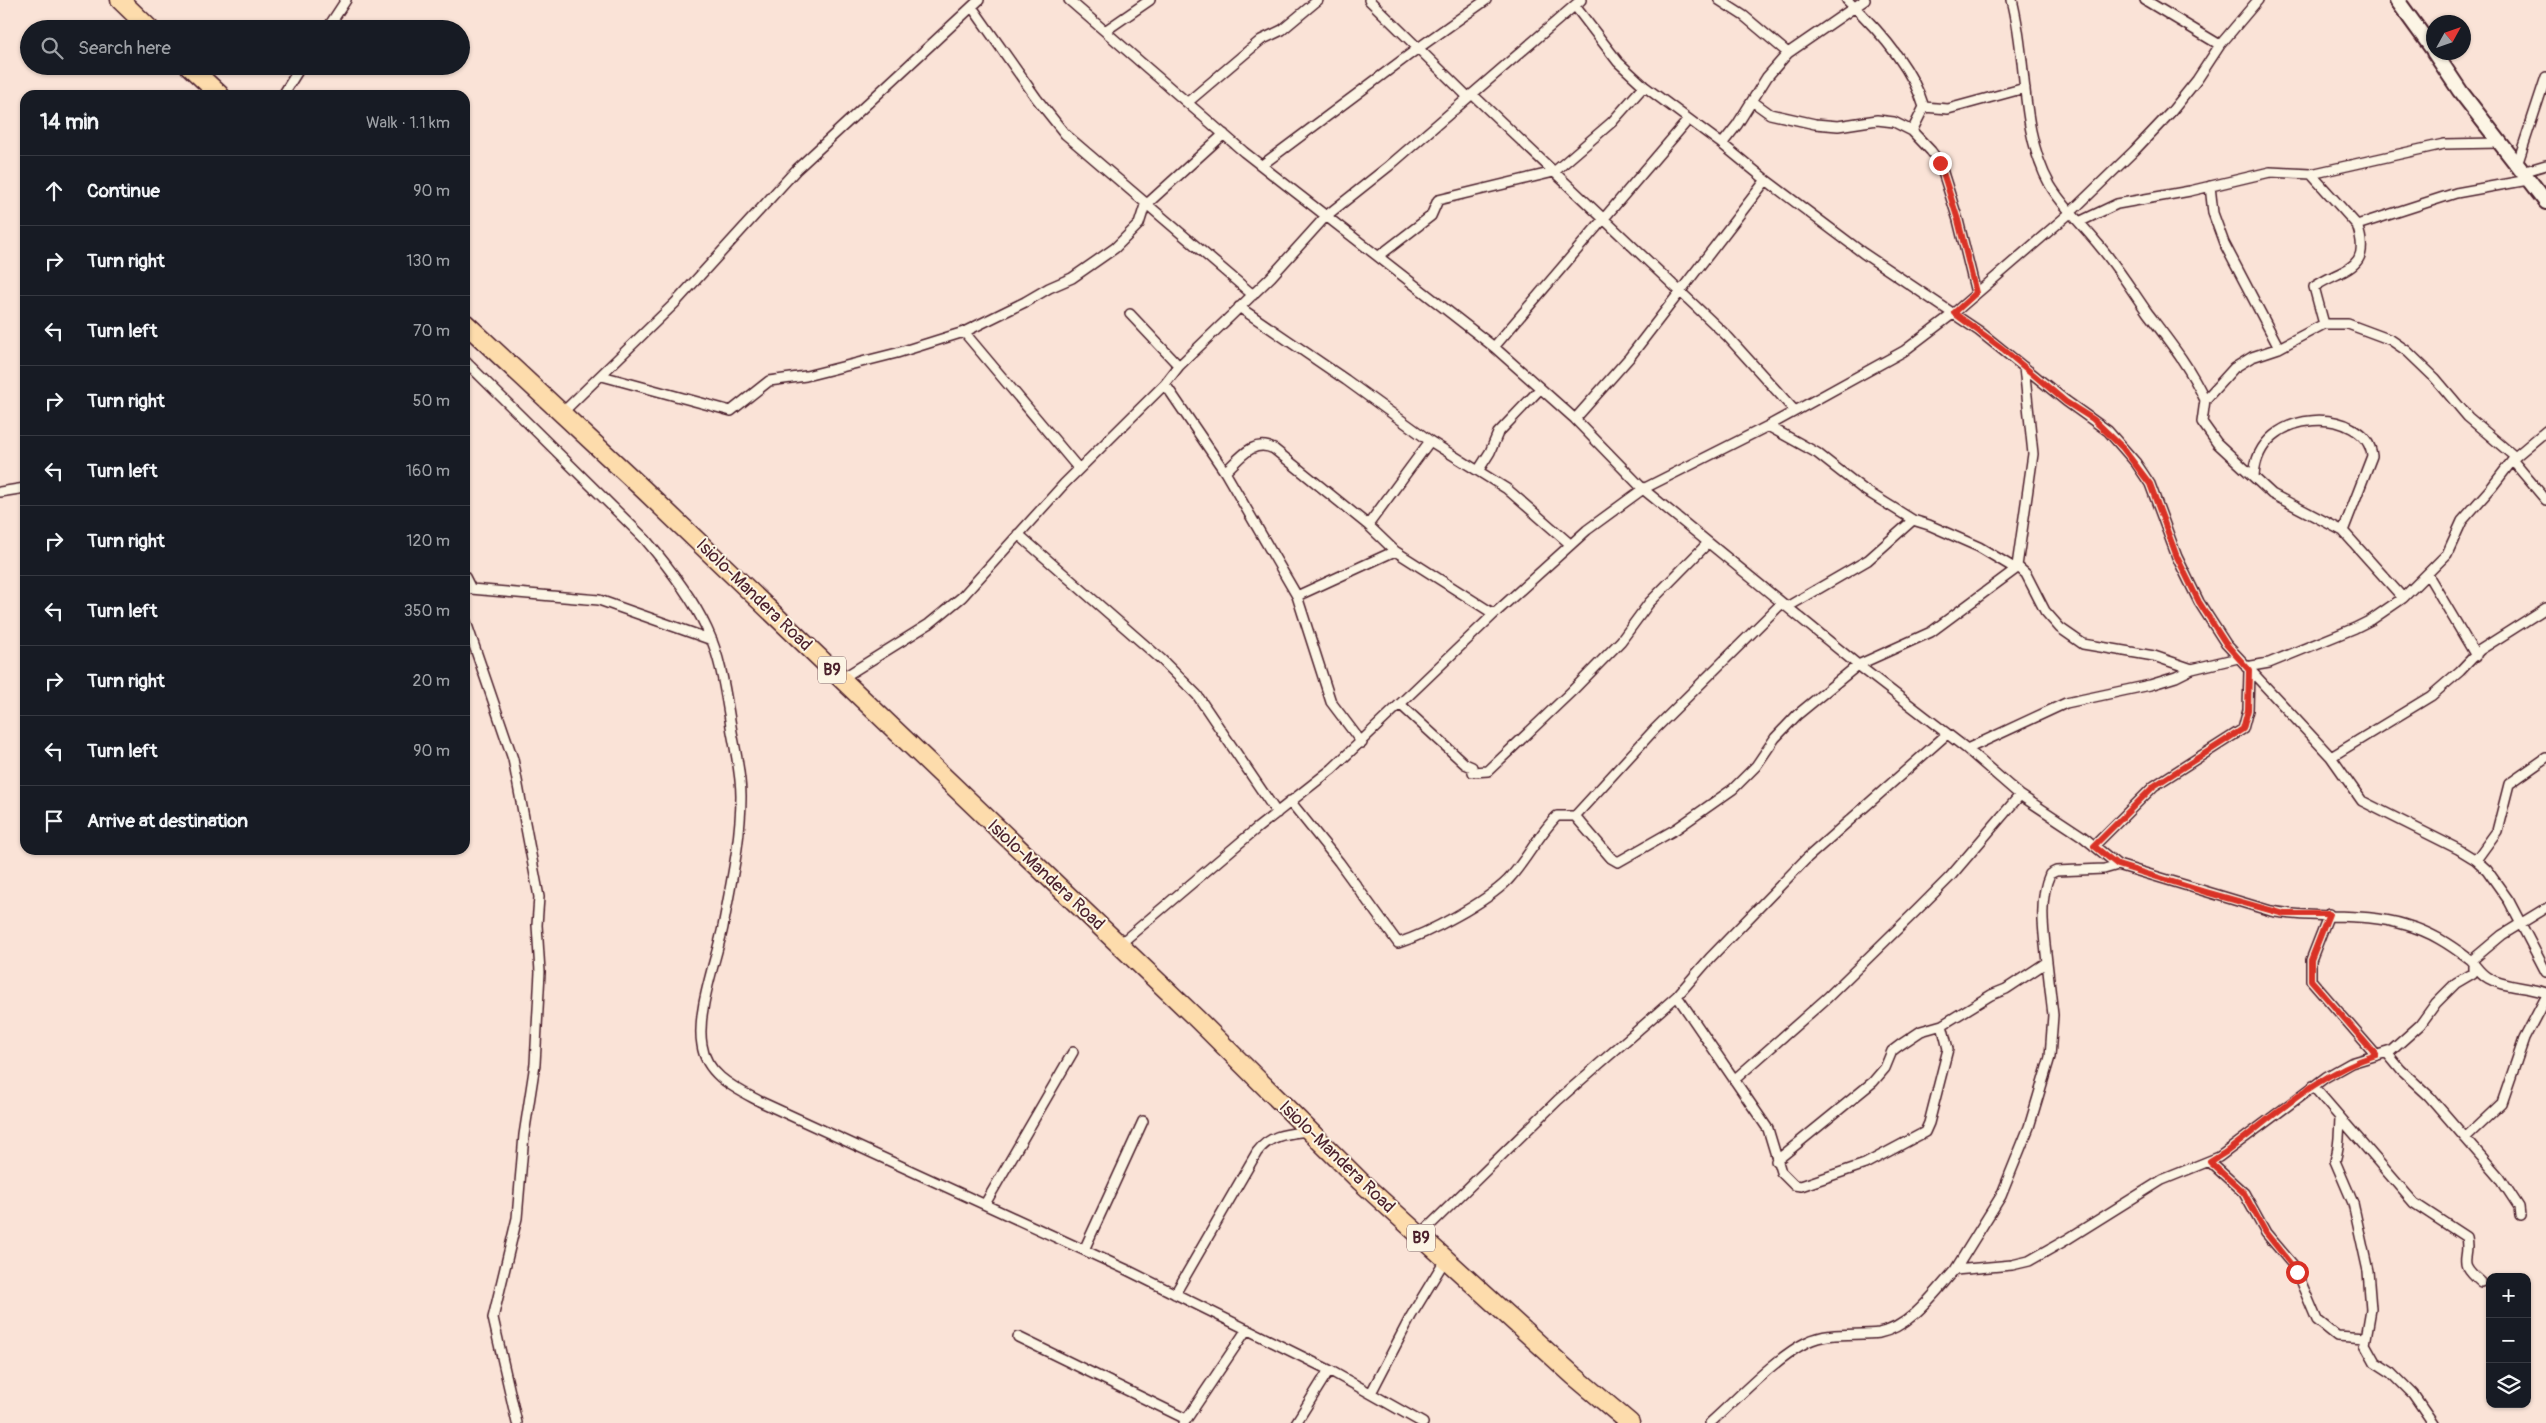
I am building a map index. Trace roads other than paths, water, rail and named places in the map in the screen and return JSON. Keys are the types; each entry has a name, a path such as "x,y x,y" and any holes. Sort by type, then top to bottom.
{"highway":[{"path":"120,0 141,20"},
{"path":"199,75 215,90"},
{"name":"Isiolo-Mandera Road","path":"470,329 643,488 1120,944 1198,1019 1309,1131 1419,1236 1574,1376 1630,1423"}],"main road":[{"path":"2397,0 2426,41"},
{"path":"2440,60 2499,143 2546,202"}],"street":[{"path":"332,20 346,0"},
{"path":"561,414 675,303 797,169 980,0"},
{"path":"1069,0 1224,134 1494,347 1575,419 1643,489 1708,543 2020,795 2094,846 2118,865 2271,911 2297,915 2370,916 2407,925 2444,940 2487,978 2546,993"},
{"path":"1105,31 1150,0"},
{"path":"1188,102 1261,40 1282,30 1318,0"},
{"path":"1369,0 1417,49 1554,172 1728,337 1794,410"},
{"path":"1262,165 1486,0"},
{"path":"1719,0 1744,16 1788,53"},
{"path":"1847,0 1906,68 1920,93 1924,107 1912,131"},
{"path":"1722,144 1767,78 1788,53 1865,0"},
{"path":"2012,0 2022,50 2025,88 2033,139 2040,162 2051,186 2070,213 2116,266 2157,326 2175,347 2205,400"},
{"path":"2146,0 2220,45"},
{"path":"1120,944 1362,743 1494,614 1570,544 1643,489 1768,426 1904,351 1954,313 2070,213 2172,111 2197,80 2220,45 2258,0"},
{"path":"841,679 946,612 962,597 1079,469 1253,294 1326,216 1578,3 1618,62 1644,86 1862,253 1954,313 2066,402 2108,431 2136,463 2150,484 2177,557 2199,602 2238,658 2331,757 2362,801 2476,860 2498,884 2522,924 2546,972"},
{"path":"972,7 1037,100 1065,134 1253,294"},
{"path":"286,90 295,75"},
{"path":"2523,172 2546,77"},
{"path":"1379,256 1431,216 1438,200 1554,172 1612,122 1644,86"},
{"path":"1924,107 1948,109 2025,88"},
{"path":"1752,101 1770,114 1815,124 1838,126 1877,120 1894,122 1912,131 1931,150 1940,163 1958,220 1976,293"},
{"path":"1494,347 1605,220 1688,120"},
{"path":"602,376 731,411 769,381 806,376 897,353 964,332 1072,278 1106,255 1139,224 1147,203 1224,134"},
{"path":"2079,222 2117,204 2270,172 2311,174 2444,144 2499,143"},
{"path":"2357,225 2456,192 2546,166"},
{"path":"2311,174 2357,225 2363,243 2363,251 2359,259 2348,269 2314,287 2324,324"},
{"path":"1575,419 1628,358 1766,180"},
{"path":"2210,186 2213,213 2224,243 2280,348"},
{"path":"1239,308 1346,380 1430,441 1513,494 1570,544"},
{"path":"1130,314 1180,366"},
{"path":"2403,598 2343,531 2272,494 2207,432 2202,422 2205,400 2234,368 2252,357 2280,348 2324,324 2348,324 2366,329 2407,351 2435,378 2468,417 2514,459 2546,500"},
{"path":"964,332 1079,469"},
{"path":"470,366 645,539 700,616 712,640 729,712 741,794 736,858 716,962 701,1021 701,1040 705,1059 725,1082 759,1101 1084,1250 1246,1328 1329,1370 1423,1423"},
{"path":"1575,816 1613,860 1622,861 1676,830 1733,789 1756,766 1775,738 1797,715 1858,665 1931,632 2017,567 2033,454 2024,367"},
{"path":"1165,384 1226,472 1297,596 1331,702 1362,743"},
{"path":"1478,471 1490,452 1498,434 1540,389"},
{"path":"2254,476 2255,465 2263,448 2280,429 2308,421 2329,420 2356,432 2371,447 2372,456 2343,531"},
{"path":"1768,426 1817,453 1862,488 1913,520 1929,524 2017,567 2026,574 2045,612 2060,628 2083,644 2154,656 2192,669"},
{"path":"2248,669 2268,663 2355,628 2371,620 2403,598 2447,554 2462,521 2514,459 2546,431"},
{"path":"1368,524 1430,441"},
{"path":"1226,472 1251,448 1268,446 1283,455 1368,524 1396,551 1494,614"},
{"path":"0,492 20,489"},
{"path":"1290,801 1339,862 1398,943 1478,904 1508,879 1548,825 1557,816 1575,816 1654,730 1784,605 1868,560 1913,520"},
{"path":"1018,534 1162,660 1198,695 1277,813"},
{"path":"1401,705 1465,764 1472,767 1473,772 1488,771 1572,691 1621,641 1649,602 1708,543"},
{"path":"1297,596 1396,551"},
{"path":"2428,575 2476,656"},
{"path":"470,588 471,590 599,600 712,640"},
{"path":"2331,757 2431,696 2476,656 2480,650 2546,608"},
{"path":"470,634 513,759 539,897 537,925 540,972 535,1064 524,1135 517,1218 493,1318 517,1423"},
{"path":"1966,750 2066,703 2164,681 2192,669 2238,658"},
{"path":"2094,846 2154,786 2243,729 2248,710 2248,669"},
{"path":"1419,1236 1558,1100 1677,996 1710,958 1808,858 1946,735"},
{"path":"2476,860 2497,831 2509,784 2546,758"},
{"path":"1734,1080 1827,998 1930,898 2020,795"},
{"path":"1710,1423 1756,1381 1805,1343 1823,1336 1878,1333 1894,1328 1913,1314 1955,1270 2001,1196 2022,1149 2050,1057 2053,1015 2044,934 2044,898 2050,874 2056,871 2104,869 2118,865"},
{"path":"2472,963 2502,935 2546,908"},
{"path":"2329,914 2311,960 2311,980 2376,1055"},
{"path":"1776,1161 1873,1082 1885,1068 1894,1049 1921,1031 1942,1024 1991,995 2006,989 2048,962"},
{"path":"1955,1270 2012,1265 2029,1260 2066,1240 2162,1180 2210,1162 2232,1148 2314,1086 2345,1066 2387,1053 2416,1029 2436,1003 2456,983 2473,973 2472,963"},
{"path":"1677,996 1768,1129 1776,1161 1786,1178 1794,1186 1801,1186 1865,1164 1925,1132 1930,1123 1948,1049 1942,1024"},
{"path":"2465,1138 2502,1103 2524,1039 2546,997"},
{"path":"985,1204 1073,1052"},
{"path":"2387,1053 2401,1070 2429,1096 2500,1178 2519,1207 2520,1216"},
{"path":"2314,1086 2414,1203 2466,1237 2466,1266 2481,1282"},
{"path":"2340,1118 2339,1135 2341,1143 2335,1161 2353,1203 2368,1271 2371,1309 2365,1344 2375,1362 2392,1373 2413,1394 2433,1423"},
{"path":"1084,1250 1143,1121"},
{"path":"1175,1294 1264,1142 1278,1135 1309,1131"},
{"path":"2210,1162 2244,1193 2266,1233 2294,1266 2317,1320 2337,1336 2366,1338"},
{"path":"1370,1393 1411,1316 1445,1260"},
{"path":"1018,1337 1185,1421 1246,1328"},
{"path":"1296,1423 1329,1370"}]}
